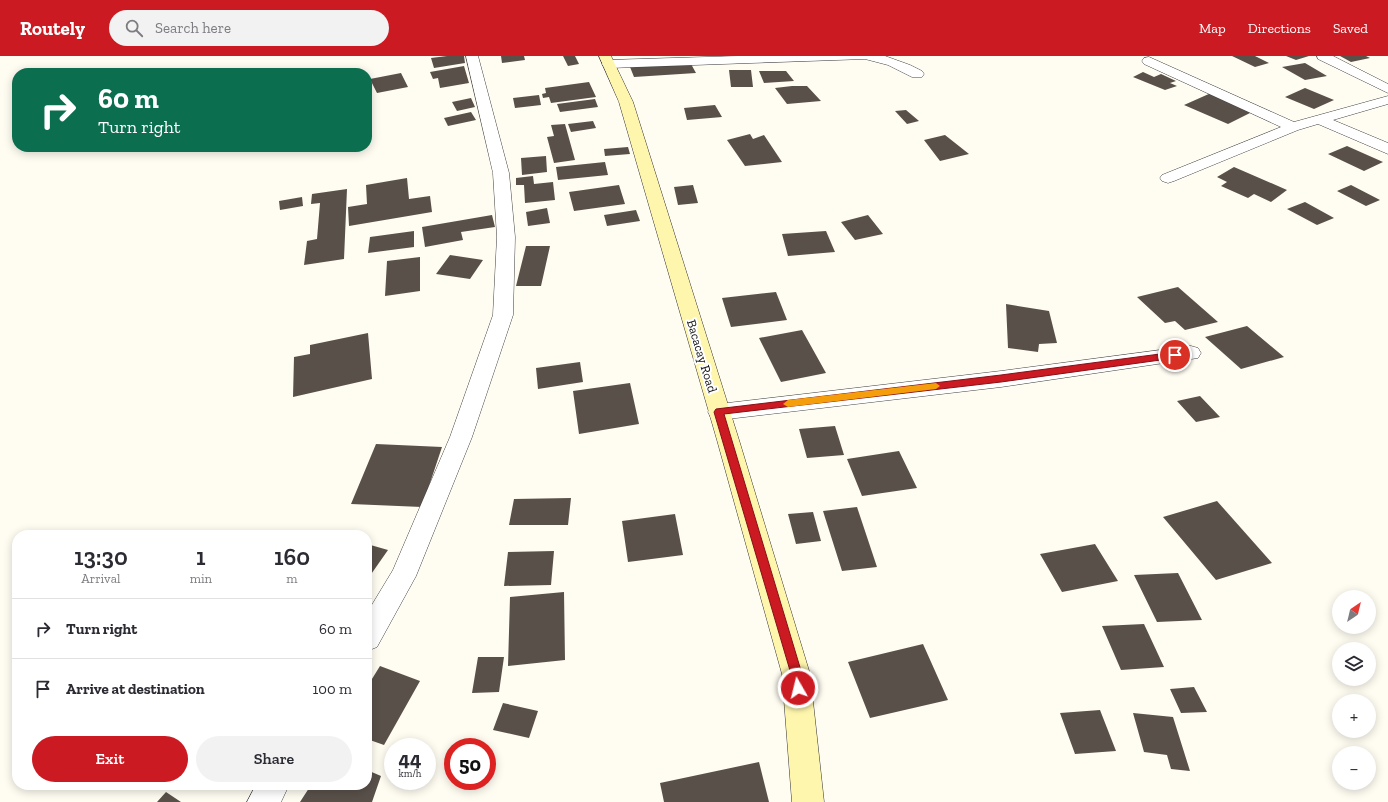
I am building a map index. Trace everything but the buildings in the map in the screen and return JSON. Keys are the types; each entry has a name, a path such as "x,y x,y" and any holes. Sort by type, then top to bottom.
{"main road":[{"name":"Bacacay Road","path":"607,60 626,102 796,674 808,802"}],"street":[{"path":"372,629 403,576 461,437 503,315 506,237 501,173 472,56"},
{"path":"607,60 863,56"},
{"path":"866,56 880,58 905,67 917,74"},
{"path":"1323,56 1388,89"},
{"path":"1149,61 1293,127"},
{"path":"1168,178 1293,127 1388,100"},
{"path":"1320,120 1388,149"},
{"path":"719,412 1001,378 1191,353"},
{"path":"263,802 271,790"}],"slow traffic":[{"path":"788,404 936,386"}],"route":[{"path":"798,688 796,674 719,412 1001,378 1175,355"}]}
